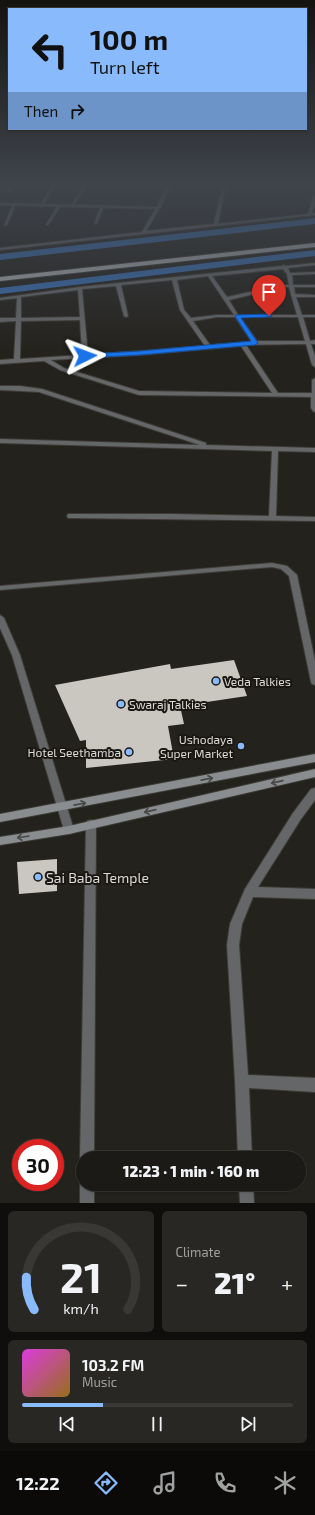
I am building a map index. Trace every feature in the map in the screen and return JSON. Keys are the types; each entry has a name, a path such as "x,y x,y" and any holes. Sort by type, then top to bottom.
{"main road":[{"path":"0,274 304,241"},
{"path":"0,279 315,245"},
{"path":"0,818 315,758"},
{"path":"0,841 69,830 315,773"}],"street":[{"path":"0,249 75,241"},
{"path":"0,299 80,288 315,264"},
{"path":"284,266 289,274 293,295 315,365"},
{"path":"209,274 255,343"},
{"path":"289,274 315,274"},
{"path":"174,278 182,310 209,347"},
{"path":"118,284 126,316"},
{"path":"226,299 277,287 291,285 315,286"},
{"path":"80,288 85,356"},
{"path":"293,295 315,296"},
{"path":"17,360 19,296"},
{"path":"189,320 217,316 315,316"},
{"path":"0,320 82,318"},
{"path":"0,362 140,353 255,343 315,342"},
{"path":"242,344 276,394"},
{"path":"45,359 62,369 139,393 315,395"},
{"path":"315,380 315,410"},
{"path":"0,388 40,390 213,447"},
{"path":"0,442 315,450"},
{"path":"272,518 275,448"},
{"path":"71,516 315,519"},
{"path":"0,588 272,565 281,566 288,569 293,575 315,682"},
{"path":"0,618 16,655 69,830"},
{"path":"245,1151 242,1081 233,945 236,924 249,892 315,792"},
{"path":"87,1151 91,824"},
{"path":"249,892 315,894"},
{"path":"242,1081 315,1085"},
{"path":"87,1191 87,1203"},
{"path":"246,1191 247,1203"}],"building":[{"path":"234,660 247,696 180,706 184,724 168,726 174,759 86,768 86,740 80,741 55,685 170,664 171,669"},
{"name":"Sai Baba Temple","path":"57,859 57,891 19,894 17,862"}],"waterway":[{"path":"0,257 139,241"},
{"path":"0,291 315,253"}],"place":[{"name":"Veda Talkies","path":"216,681"},
{"name":"Swaraj Talkies","path":"121,704"},
{"name":"Ushodaya Super Market","path":"241,746"},
{"name":"Hotel Seethamba","path":"129,752"},
{"name":"Sai Baba Temple","path":"38,877"}],"route":[{"path":"85,356 140,353 255,343 238,316 269,316"}]}
